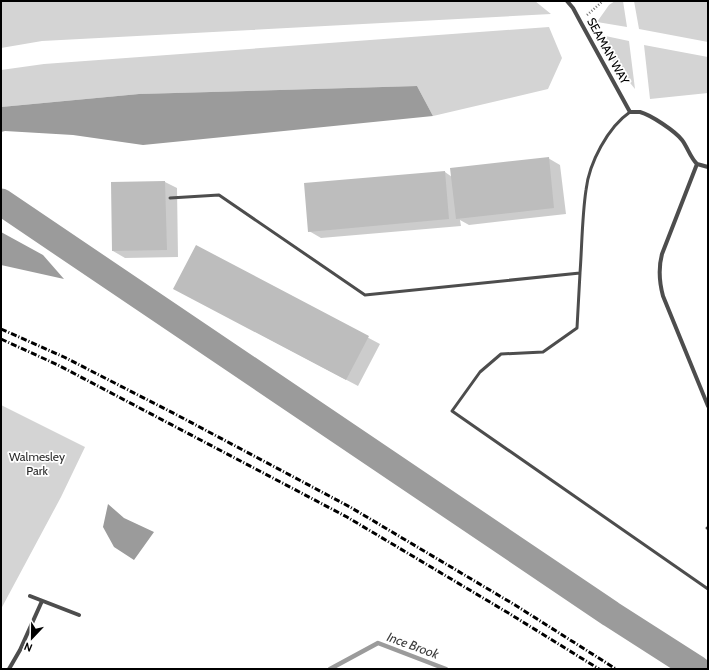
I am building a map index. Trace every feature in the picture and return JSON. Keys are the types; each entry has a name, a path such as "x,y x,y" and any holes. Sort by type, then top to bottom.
{"street":[{"name":"SEAMAN WAY","path":"567,1 573,8 630,112"},
{"path":"630,112 641,112 678,135 692,159 697,164 708,167"},
{"path":"697,164 662,254 659,268 659,282 663,296 708,406"},
{"path":"30,596 79,615"},
{"path":"9,669 20,650 42,601"}],"lane":[{"path":"630,112 621,118 602,144 591,170 586,189 577,328 543,352 501,354 480,372 452,412 708,589"},
{"path":"170,198 219,195 365,295 580,273"}],"path":[{"path":"580,22 603,1"}],"green space":[{"path":"1,1 535,1 551,14 42,41 1,48"},
{"path":"615,1 623,1 627,27 597,22 609,5"},
{"path":"634,1 708,1 708,42 639,29"},
{"path":"549,27 562,58 548,89 433,116 417,86 139,94 1,107 1,70 44,64"},
{"path":"596,34 629,41 635,89 609,57"},
{"path":"644,45 708,57 708,93 650,99"},
{"name":"Walmesley Park","path":"1,405 85,447 61,497 1,609"}],"shaded area":[{"path":"417,86 433,116 143,145 73,135 1,132 1,107 139,94"},
{"path":"1,232 43,255 64,279 1,265"},
{"path":"108,504 124,518 154,532 134,560 114,547 103,527"}],"building":[{"path":"549,157 554,208 456,219 450,168"},
{"path":"445,171 449,219 308,232 304,183"},
{"path":"165,181 167,250 112,251 111,182"},
{"path":"196,245 369,336 346,380 173,289"}],"waterway":[{"path":"1,202 611,614 697,669"},
{"name":"Ince Brook","path":"330,669 378,643 446,669"}],"railway":[{"path":"1,329 64,357 350,507 515,605 616,669"},
{"path":"1,339 58,365 347,517 599,669"}]}
